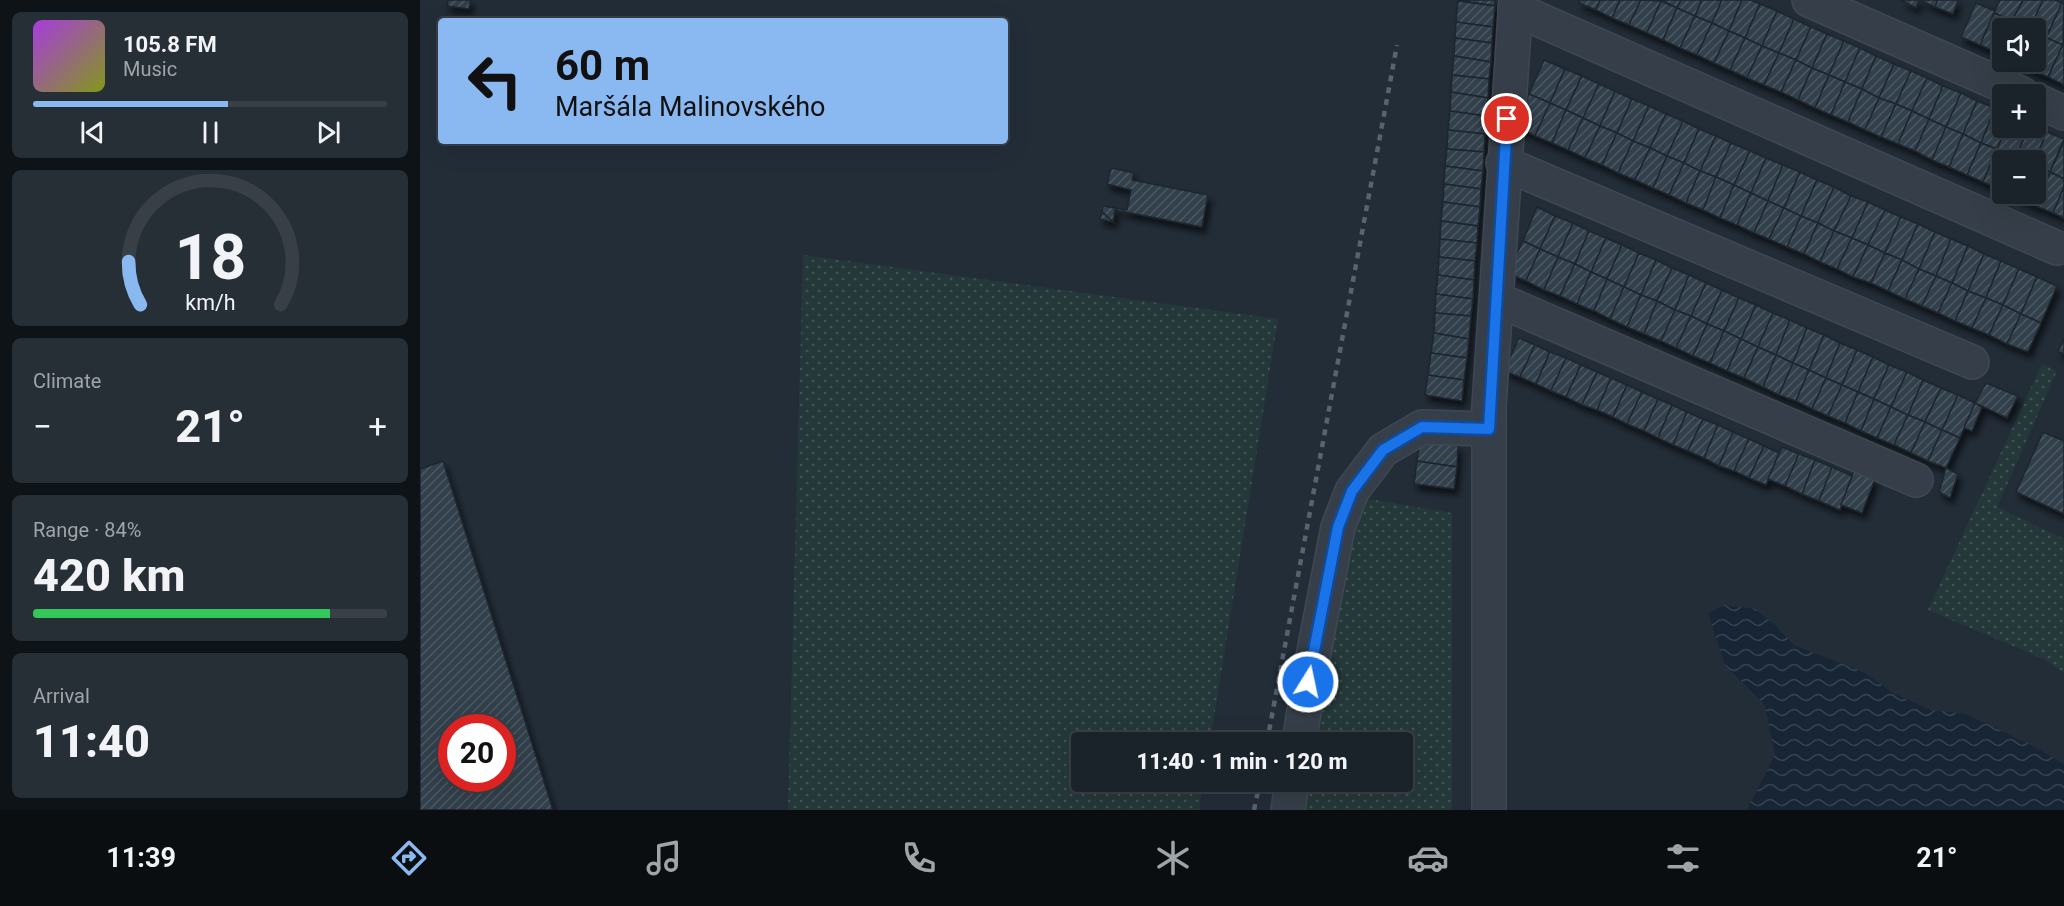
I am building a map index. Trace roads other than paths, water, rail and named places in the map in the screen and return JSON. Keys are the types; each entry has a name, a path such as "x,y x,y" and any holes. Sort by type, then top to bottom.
{"street":[{"path":"1809,0 1999,84"},
{"path":"1489,810 1489,417 1503,164 1515,4 2057,248"},
{"path":"2046,105 2064,113"},
{"path":"1503,164 1972,363"},
{"path":"1496,298 1916,480"},
{"path":"1300,732 1311,662 1338,527 1352,491 1383,450 1422,427 1489,417"},
{"path":"1288,810 1291,792"}],"water":[{"path":"1724,605 1755,609 1775,625 1794,645 1865,673 1893,693 1931,710 1966,714 2039,749 2064,764 2064,810 1747,810 1775,755 1765,705 1725,665 1708,613"}],"railway":[{"path":"1269,732 1397,45"},
{"path":"1254,810 1258,792"}]}
